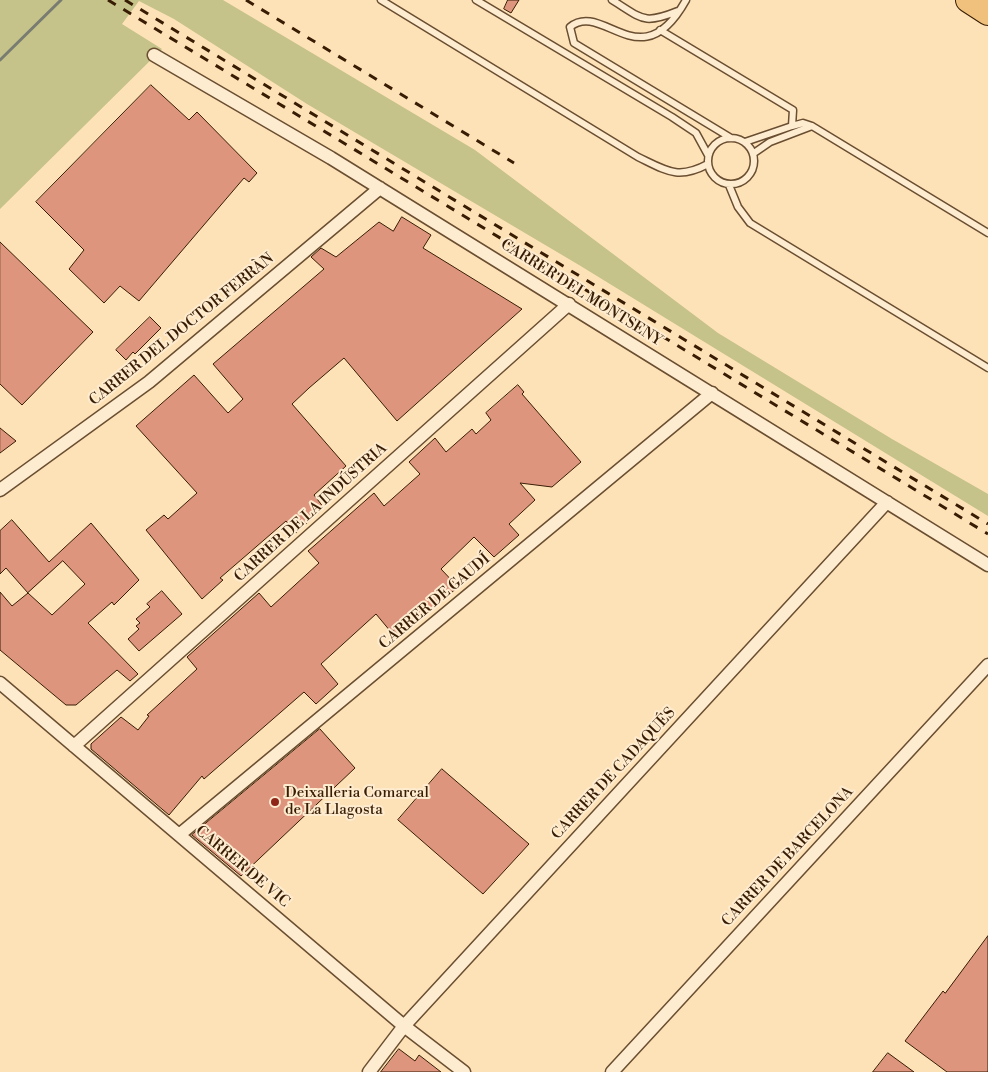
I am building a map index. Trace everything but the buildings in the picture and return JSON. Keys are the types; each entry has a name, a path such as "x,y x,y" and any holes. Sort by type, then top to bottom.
{"highway":[{"path":"968,0 988,12"}],"street":[{"name":"CARRER DEL MONTSENY","path":"154,55 380,188 988,565"},
{"name":"CARRER DEL DOCTOR FERRÀN","path":"0,490 148,382 380,188"},
{"name":"CARRER DE LA INDÚSTRIA","path":"74,746 568,304"},
{"name":"CARRER DE GAUDÍ","path":"180,835 712,393"},
{"name":"CARRER DE CADAQUÉS","path":"369,1072 404,1026 887,502"},
{"name":"CARRER DE BARCELONA","path":"612,1072 988,665"},
{"name":"CARRER DE VIC","path":"0,683 404,1026 464,1072"}],"lane":[{"path":"381,0 638,158 664,170 682,174 708,164"},
{"path":"476,0 486,3 696,133 708,155 708,164 715,178 730,185 745,181 751,175 754,168 754,153 745,142"},
{"path":"612,0 646,20 660,18 679,11"},
{"path":"660,30 671,22 686,0"},
{"path":"577,14 570,27 574,43 731,138 745,142 803,123 812,126 988,233"},
{"path":"638,28 660,30 793,110 792,126"},
{"path":"754,153 770,142 812,126"},
{"path":"708,155 717,142 731,138"},
{"path":"730,185 738,208 750,223 988,368"}],"shaded area":[{"path":"0,0 223,0 475,150 718,333 892,439 988,494 988,516 579,265 307,104 174,19 139,1 122,24 162,49 0,209"}],"waterway":[{"path":"0,60 61,0"}],"railway":[{"path":"108,0 988,534"},
{"path":"125,0 988,524"},
{"path":"246,0 514,163"}],"place":[{"name":"Deixalleria Comarcal de La Llagosta","path":"275,802"}]}
